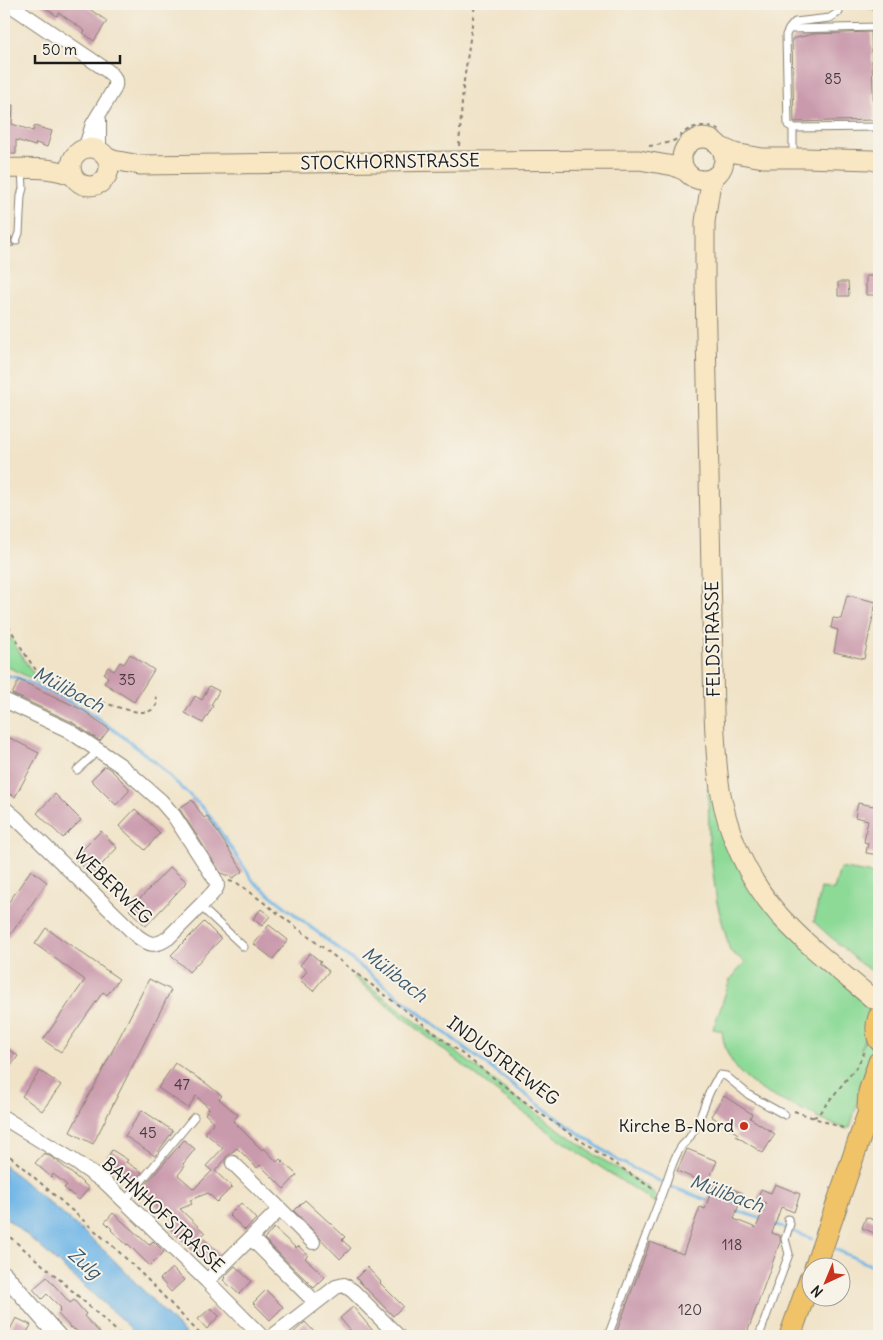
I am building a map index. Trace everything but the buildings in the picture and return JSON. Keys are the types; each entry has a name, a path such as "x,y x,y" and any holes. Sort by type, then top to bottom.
{"main road":[{"path":"718,173 724,158 721,147 711,139 697,139 691,142 686,148 682,159 689,174 703,180 718,173 728,167 763,158"},
{"path":"721,147 734,153 763,158 877,160"},
{"name":"STOCKHORNSTRASSE","path":"639,160 686,148"},
{"name":"STOCKHORNSTRASSE","path":"20,168 90,161 140,165 639,160 674,166 689,174"},
{"name":"FELDSTRASSE","path":"718,173 710,188 705,222 705,287 714,712 717,770 722,797 740,855 769,902 785,921 876,1008"},
{"name":"FELDSTRASSE","path":"689,174 698,194 705,222"},
{"path":"873,1041 877,1036 876,1008"},
{"path":"867,1117 870,1092 879,1062"},
{"path":"818,1258 867,1117 879,1094"},
{"path":"790,1336 800,1308"}],"street":[{"path":"8,4 111,74 114,78 116,84 99,114 90,161"},
{"path":"5,703 68,730 120,765 161,801 174,816 217,882"},
{"name":"WEBERWEG","path":"4,808 137,936 146,942 160,943 168,938 216,890 217,882"},
{"name":"BAHNHOFSTRASSE","path":"4,1118 90,1171 107,1184 261,1336"},
{"path":"232,1162 313,1242"},
{"path":"207,1281 280,1209"},
{"path":"251,1238 309,1296"},
{"path":"4,1274 58,1336"},
{"path":"273,1336 336,1287 344,1285 353,1290 398,1336"}],"lane":[{"path":"839,4 839,12 830,18 795,22 786,36 788,125 793,128 879,127"},
{"path":"869,4 879,5"},
{"path":"789,29 879,27"},
{"path":"793,128 793,158"},
{"path":"16,241 19,233 23,188 20,168"},
{"path":"77,770 99,750"},
{"path":"200,906 244,947"},
{"path":"608,1336 673,1160 682,1145 691,1136 703,1112 707,1097 720,1075 726,1076 749,1095 787,1112"},
{"path":"125,1201 194,1117"},
{"path":"759,1336 789,1254 785,1239 789,1222"}],"path":[{"path":"459,161 463,88 475,4"},
{"path":"4,619 36,670 51,686 59,691 68,695 129,710 148,712 155,709 158,703 156,696"},
{"name":"INDUSTRIEWEG","path":"217,882 228,881 237,883 246,889 541,1114 663,1191"},
{"path":"813,1117 821,1111 858,1065 873,1041"},
{"path":"787,1112 813,1117 850,1131"},
{"path":"4,1151 116,1249 202,1336"},
{"path":"4,1232 122,1336"}],"green space":[{"path":"4,627 27,664 40,683 4,665"},
{"path":"708,787 715,797 732,853 872,1007 861,1050 867,1034 873,1048 873,1054 850,1127 847,1129 816,1118 817,1116 770,1095 756,1086 743,1076 733,1064 726,1049 722,1031 713,1029 730,980 745,962 730,951 717,903 709,842"},
{"path":"840,868 879,875 879,975 861,964 814,922 821,888 834,890"},
{"path":"355,975 524,1104 592,1153 646,1186 653,1192 656,1200 655,1203 567,1145 495,1091 365,987 353,977"}],"water":[{"name":"Zulg","path":"4,1165 110,1256 187,1336 138,1336 4,1216"}],"waterway":[{"name":"Mülibach","path":"4,675 19,678 85,709 155,762 207,812 254,882 423,1016 542,1107 617,1160 671,1187 710,1201"},
{"name":"Mülibach","path":"735,1210 762,1219"},
{"name":"Mülibach","path":"772,1223 812,1239"},
{"name":"Mülibach","path":"835,1249 879,1269"}],"place":[{"name":"Kirche B-Nord","path":"744,1126"}]}
